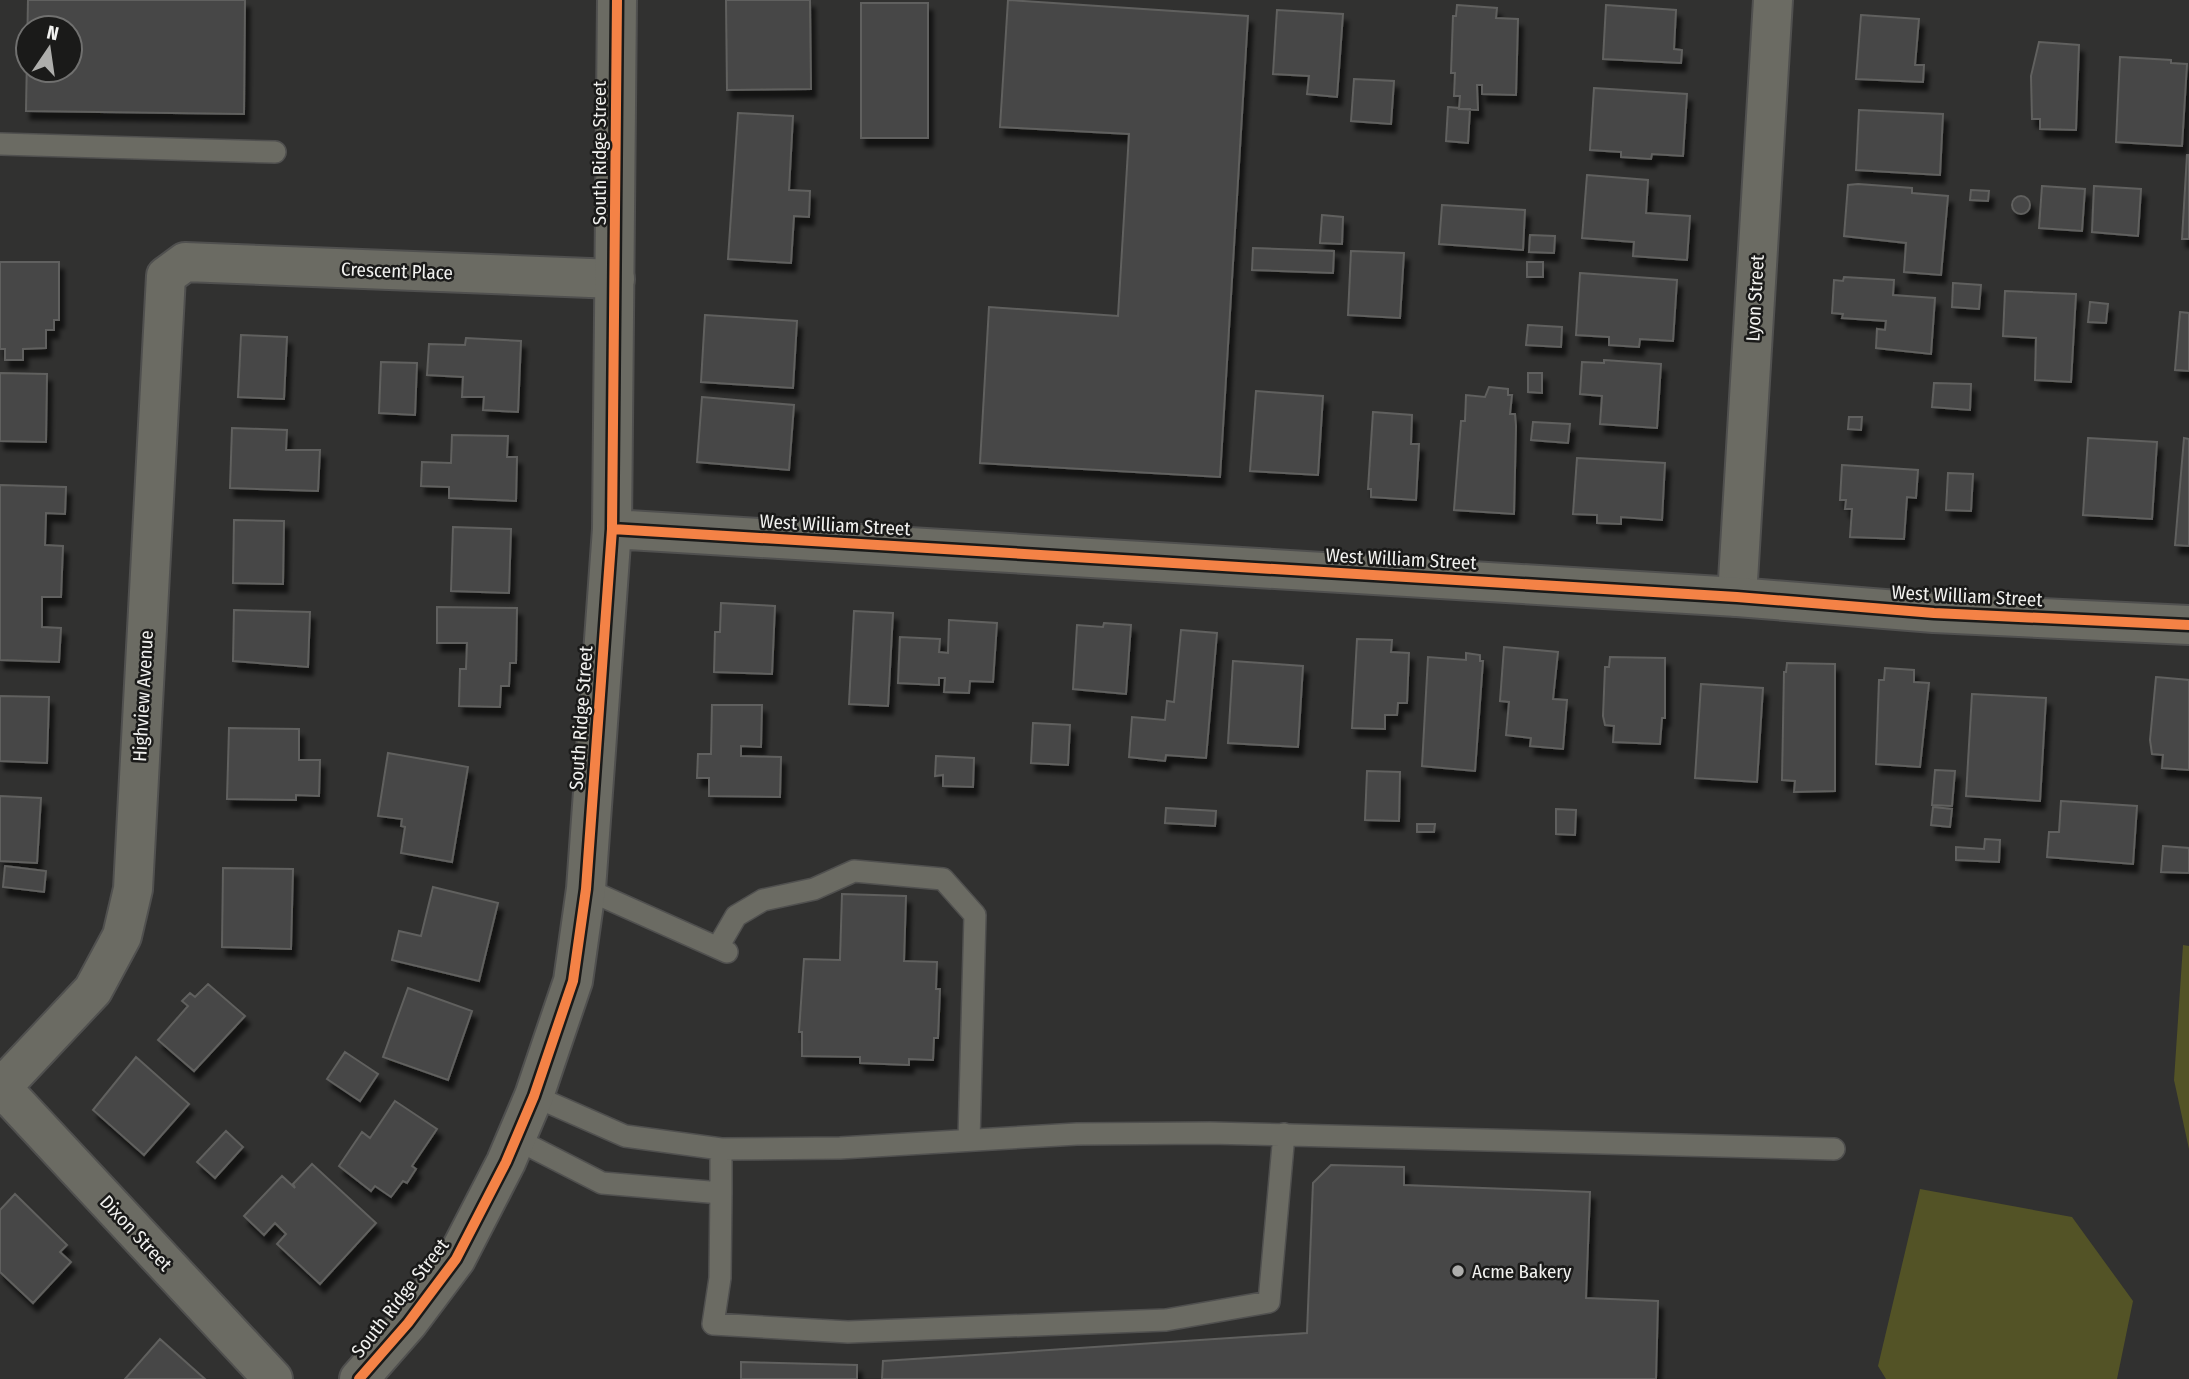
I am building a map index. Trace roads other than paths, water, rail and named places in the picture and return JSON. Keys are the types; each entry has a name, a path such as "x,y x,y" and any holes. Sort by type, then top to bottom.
{"street":[{"name":"South Ridge Street","path":"359,1379 408,1323 456,1259 516,1139 534,1096 573,981 586,889 611,529 617,0"},
{"name":"Lyon Street","path":"1737,597 1773,0"},
{"name":"Crescent Place","path":"180,266 186,262 615,279"},
{"name":"Highview Avenue","path":"1,1087 93,990 122,936 133,889 166,276 180,266"},
{"name":"West William Street","path":"611,529 1737,597 1934,613 2189,625"},
{"name":"Dixon Street","path":"1,1087 273,1379"}],"lane":[{"path":"0,144 275,152"},
{"path":"586,889 722,950 736,916 763,900 814,889 854,871 943,879 975,915 969,1140"},
{"path":"534,1096 625,1136 721,1149 840,1148 1083,1134 1284,1134 1834,1149"},
{"path":"721,1149 720,1278 713,1324 848,1332 1166,1320 1269,1302 1284,1134"},
{"path":"516,1139 602,1183 721,1193"}],"place":[{"name":"Acme Bakery","path":"1458,1271"}]}
